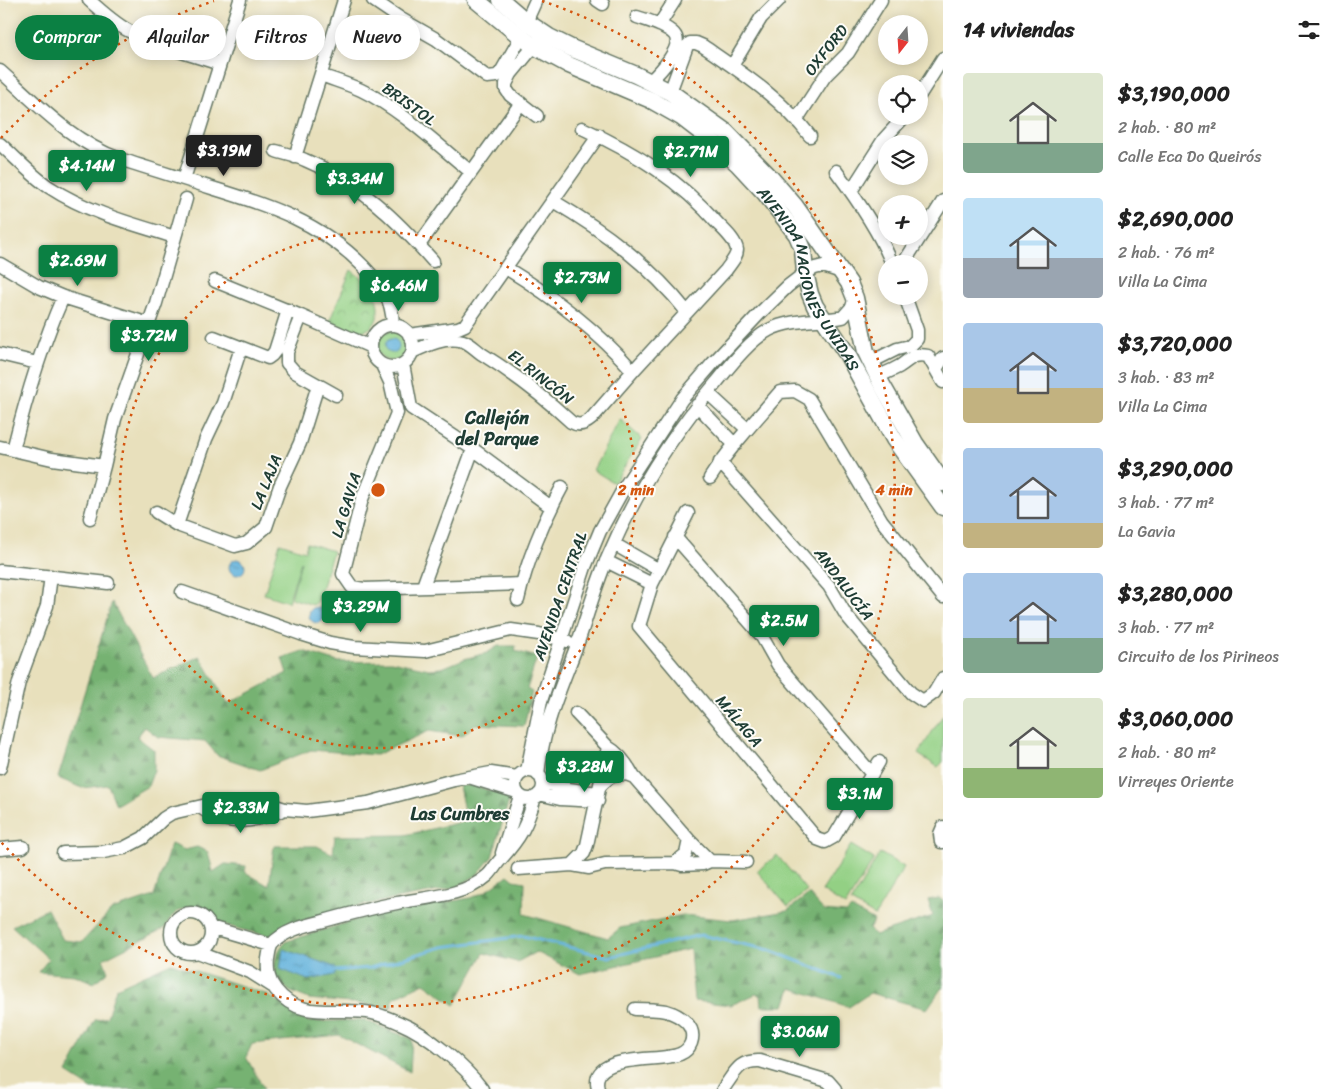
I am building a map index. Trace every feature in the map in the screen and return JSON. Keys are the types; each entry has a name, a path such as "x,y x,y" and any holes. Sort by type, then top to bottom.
{"street":[{"path":"89,0 106,16 148,41 220,64"},
{"path":"184,179 240,0"},
{"path":"295,157 344,0"},
{"path":"374,0 401,19 436,39 486,77 497,76 531,35"},
{"name":"AVENIDA NACIONES UNIDAS","path":"476,0 531,35 569,65 651,100 681,118 711,140 738,164 797,235 803,248 805,273 810,294 824,320 894,423 915,443 943,483"},
{"path":"536,0 531,35 507,78 506,89 510,95 538,116"},
{"path":"659,25 675,0"},
{"path":"732,66 761,18 779,0"},
{"name":"OXFORD","path":"797,119 825,76 848,53 881,0"},
{"name":"AVENIDA NACIONES UNIDAS","path":"510,3 531,35 571,48 650,81 670,92 726,132 795,206 849,283 855,298 866,352 878,377 910,462 943,508"},
{"path":"637,17 659,25 674,34 677,45 667,62 650,81"},
{"path":"670,92 685,51 690,43 696,43 765,90 797,119 810,136"},
{"path":"928,82 943,58"},
{"path":"0,71 65,129 91,147 120,160 275,208 321,232 351,255 378,283 390,302 393,325"},
{"name":"BRISTOL","path":"321,75 362,90 376,99 410,123 471,172"},
{"path":"419,245 521,103"},
{"path":"851,191 884,139 897,125"},
{"name":"EL RINCÓN","path":"412,352 430,343 444,340 463,341 542,396 571,422 584,424 591,419 726,270 734,258 737,250 736,246 704,207 668,177 636,154 582,128"},
{"path":"410,336 466,325 599,135"},
{"path":"0,144 35,177 63,196 99,213 175,237"},
{"path":"276,151 306,160 356,188 385,211 433,261"},
{"path":"836,171 851,191 889,255"},
{"path":"90,518 115,419 162,286 186,199"},
{"path":"553,201 604,233 633,256 669,290 687,312"},
{"path":"909,255 943,201"},
{"path":"0,264 39,287 63,297 148,324"},
{"name":"AVENIDA CENTRAL","path":"531,776 543,739 543,718 560,639 600,531 625,486 682,399 760,313 805,273 823,266 842,272"},
{"path":"506,268 568,311 606,344 633,371"},
{"path":"216,281 288,310 371,347"},
{"path":"13,450 37,363 63,297"},
{"name":"AVENIDA CENTRAL","path":"543,718 577,645 606,561 614,544 641,490 697,405 740,354 768,330 786,323 843,317 852,307 855,298"},
{"path":"871,362 897,349 910,346 917,339 917,330 908,305"},
{"path":"214,337 268,358 272,355 288,310"},
{"path":"301,316 287,352 287,363 295,372 336,395"},
{"path":"393,325 402,328 410,336 412,352 410,357 402,364 393,367 382,365 374,358 371,340 379,329 393,325"},
{"path":"177,525 206,439 223,403 242,348"},
{"path":"0,354 37,363"},
{"path":"878,377 915,356 928,356 943,382"},
{"path":"936,369 943,358"},
{"path":"402,364 411,408 473,450 551,507"},
{"name":"LA GAVIA","path":"382,365 390,382 396,413 362,499 343,574 352,587 364,589 522,584"},
{"name":"LA LAJA","path":"156,512 177,525 235,546 247,543 266,527 280,486 300,442 318,385"},
{"path":"710,478 720,462 780,392 795,391 809,399 882,521 943,597"},
{"path":"708,393 747,429"},
{"path":"697,405 735,445"},
{"path":"659,433 671,442"},
{"path":"0,447 52,459 104,466"},
{"path":"423,586 473,450"},
{"name":"ANDALUCÍA","path":"720,462 829,586 846,615 911,693 923,701 934,693 943,678"},
{"path":"518,600 522,584 551,507 562,487"},
{"path":"606,561 652,584 688,513"},
{"path":"676,536 761,636 778,665 872,774"},
{"path":"614,544 652,566 659,568"},
{"path":"0,571 108,583"},
{"path":"0,768 2,744 20,682 47,606 51,576"},
{"name":"MÁLAGA","path":"652,584 639,626 817,839 825,842 834,837 879,762"},
{"path":"182,592 301,634 330,643 354,647 425,651 511,630 560,639 577,645"},
{"path":"574,598 591,604"},
{"path":"576,713 613,750 689,840 710,861"},
{"path":"572,865 584,853 587,845 600,793 608,747"},
{"path":"62,853 103,852 124,848 143,838 172,813 211,804 272,805 285,810 307,811 368,802 491,773 531,776 562,788 600,793"},
{"path":"600,793 607,778 614,774 628,774 634,777"},
{"path":"500,860 511,830 519,794 515,782 531,776"},
{"path":"482,1089 474,1078 419,1032 400,1023 371,1013 315,1011 296,1006 283,999 272,986 267,968 271,946 289,932 304,926 395,903 439,896 459,890 487,876 509,851 529,819 541,790 531,776"},
{"path":"470,777 519,794 525,798 537,796 560,799 600,793"},
{"path":"943,827 940,834 941,842 943,842"},
{"path":"676,863 686,854 689,840"},
{"path":"587,845 593,857 605,864"},
{"path":"0,849 23,847"},
{"path":"518,869 572,865 589,868 605,864 676,863 682,865 702,864 710,861 746,862"},
{"path":"188,913 197,914 205,918 210,927 209,942 197,952 190,953 177,948 172,941 170,932 173,923 179,916 188,913"},
{"path":"210,927 271,946"},
{"path":"197,952 250,972 272,986"},
{"path":"598,1089 597,1078 600,1072 615,1062 671,1057 682,1053 689,1047 692,1034 691,1028 685,1020 670,1012 658,1009 635,1009"},
{"path":"723,1089 741,1065 749,1060 760,1061 828,1081 836,1089"}],"green space":[{"path":"351,270 369,285 378,305 376,320 373,326 367,330 352,330 329,322"},
{"path":"392,331 403,335 407,346 403,357 392,361 381,357 377,346 381,335"},
{"path":"620,419 642,439 614,483 593,470"},
{"path":"280,543 305,551 307,543 333,551 317,602 313,605 291,598 301,562 288,602 264,594"},
{"path":"112,602 153,678 200,656 228,704 287,673 282,658 303,651 338,662 391,661 429,669 442,668 464,659 487,653 498,646 516,646 515,651 537,657 527,689 532,692 524,726 475,724 462,736 429,731 376,755 311,750 260,770 217,755 205,741 158,737 145,727 137,737 154,750 154,770 148,786 116,805 108,785 82,788 58,778"},
{"path":"943,715 943,762 938,767 918,754"},
{"path":"472,785 510,797 492,857 477,875 455,888 346,908 298,922 272,937 238,929 216,921 208,914 199,910 187,908 176,912 165,928 103,959 108,971 94,983 75,975 38,972 49,959 12,926 47,909 63,940 82,942 112,910 154,896 171,844 185,850 197,847 208,852 213,872 225,864 246,866 245,872 269,886 274,846 317,846 333,854 335,836 405,835 466,821 459,786"},
{"path":"851,845 874,859 845,906 822,891"},
{"path":"880,853 904,867 875,916 851,902"},
{"path":"777,855 807,891 788,907 757,871"},
{"path":"508,875 514,880 525,882 524,914 608,938 620,928 683,915 732,920 787,911 809,894 824,911 846,913 851,908 874,921 869,929 875,935 933,916 928,900 939,898 943,901 943,986 927,1009 870,993 849,1007 791,988 785,1006 762,1006 761,995 756,994 731,1005 694,1001 690,949 580,974 536,952 517,962 484,953 455,1005 424,983 393,998 392,1007 309,999 289,991 275,977 276,958 285,942 362,918 470,898 485,892"},
{"path":"171,963 266,994 309,1022 363,1020 412,1039 410,1072 339,1035 252,1044 246,1057 264,1089 92,1089 67,1073 95,1020 107,1017 116,988"}],"water":[{"path":"389,339 395,339 399,346 395,353 389,353 385,349 385,343"},
{"path":"234,559 240,559 245,564 243,573 234,575 229,570 229,564"},
{"path":"317,607 323,609 325,615 323,621 317,623 311,621 309,615 311,609"},
{"path":"283,949 335,967 335,975 308,980 280,969"}],"waterway":[{"path":"333,971 370,968 442,947 523,936 609,957 701,935 769,950 841,978"}],"district":[{"name":"Callejón del Parque","path":"497,428"},
{"name":"Las Cumbres","path":"460,814"}]}
